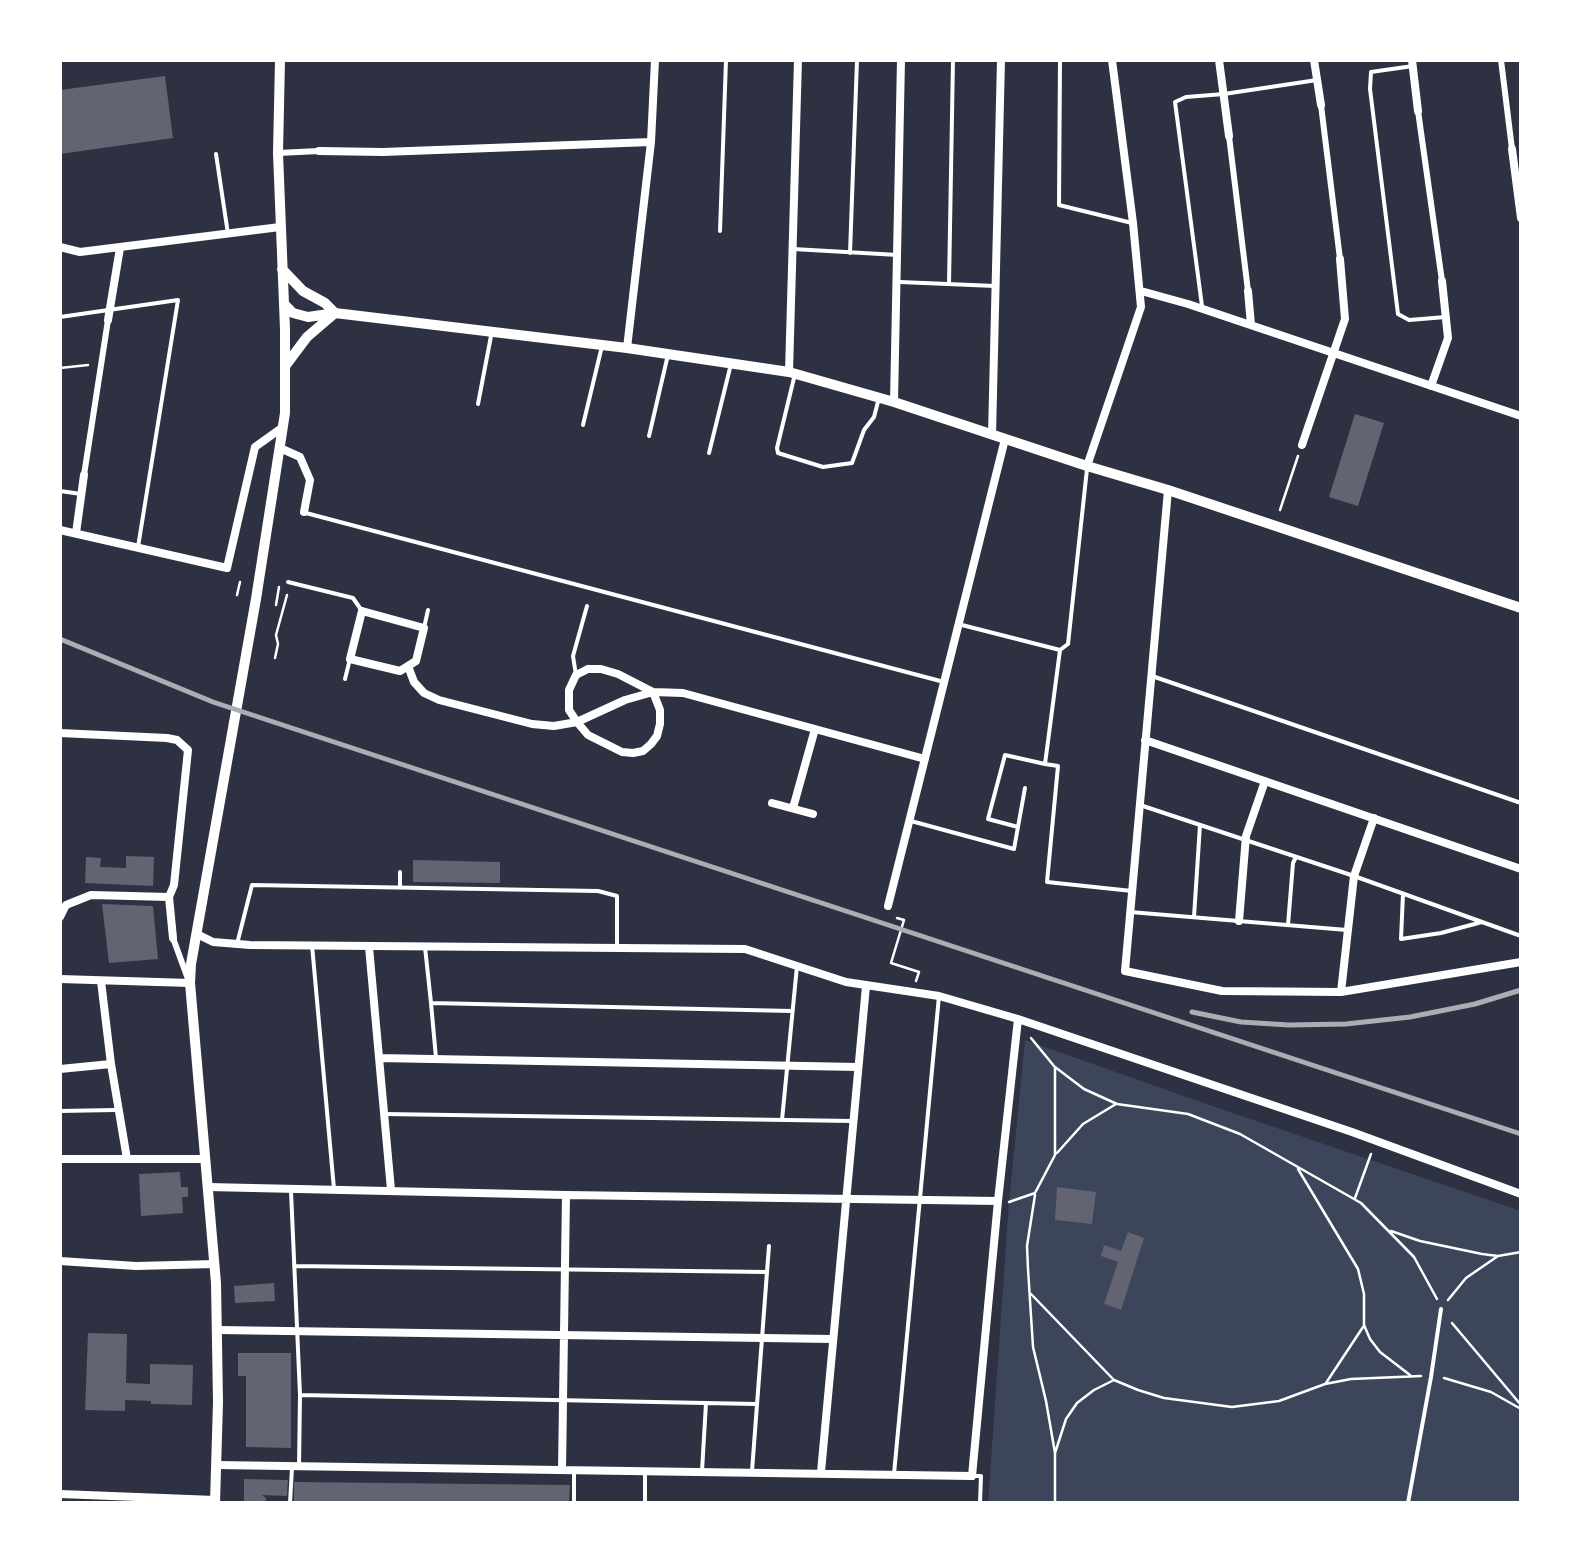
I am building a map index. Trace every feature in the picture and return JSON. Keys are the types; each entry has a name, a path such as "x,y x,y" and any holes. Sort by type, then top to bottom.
{"street":[{"path":"60,1494 110,1500 215,1502 218,1330 190,984 283,428 280,60"},
{"path":"627,348 651,142 655,60"},
{"path":"792,372 798,60"},
{"path":"894,402 902,60"},
{"path":"992,435 1001,60"},
{"path":"1087,466 1141,307 1112,60"},
{"path":"1219,60 1251,325"},
{"path":"1302,445 1344,319 1314,60"},
{"path":"1502,60 1521,218"},
{"path":"1412,63 1448,338 1431,386"},
{"path":"278,153 651,142"},
{"path":"60,247 80,252 280,227"},
{"path":"76,533 120,248"},
{"path":"282,268 303,291 335,313"},
{"path":"1141,291 1521,416"},
{"path":"284,303 293,313 308,316 335,313 792,372 1168,490 1521,608"},
{"path":"285,366 307,337 335,313"},
{"path":"60,530 226,568 255,447 283,428"},
{"path":"888,906 1005,439"},
{"path":"280,448 300,457 310,480 304,512"},
{"path":"1168,490 1125,971 1222,991 1342,992 1521,962"},
{"path":"362,611 424,628 416,661 400,671 350,659 362,611"},
{"path":"408,666 424,693 532,724 577,722 653,692 683,694 925,758"},
{"path":"588,668 631,680 653,692 660,710 657,736 652,744 633,753 609,748 588,735 569,710 569,690 576,675 588,668"},
{"path":"793,808 815,729"},
{"path":"60,733 167,738 188,750 174,885 169,897 173,938 190,984"},
{"path":"1145,740 1521,868"},
{"path":"1240,921 1246,840 1265,781"},
{"path":"772,803 813,814"},
{"path":"1342,992 1354,876 1374,818"},
{"path":"60,917 66,906 91,894 169,897"},
{"path":"197,934 214,942 237,944 745,949 866,986 939,996 1018,1019 1352,1132 1521,1194"},
{"path":"370,947 390,1190"},
{"path":"60,979 190,984"},
{"path":"101,981 127,1159"},
{"path":"821,1472 866,986"},
{"path":"216,1465 972,1476 1018,1019"},
{"path":"379,1058 858,1067"},
{"path":"60,1069 111,1064"},
{"path":"60,1159 205,1158"},
{"path":"208,1186 998,1201"},
{"path":"562,1470 566,1195"},
{"path":"60,1261 136,1266 214,1264"},
{"path":"218,1330 832,1339"}],"lane":[{"path":"720,231 726,60"},
{"path":"850,252 856,60"},
{"path":"949,284 953,60"},
{"path":"1060,60 1059,205 1134,223"},
{"path":"1412,63 1371,72 1370,89 1398,314 1409,320 1446,317"},
{"path":"1202,309 1176,102 1186,97 1317,80"},
{"path":"216,154 228,234"},
{"path":"792,250 898,255"},
{"path":"897,282 995,286"},
{"path":"60,317 109,315 178,300 138,547"},
{"path":"478,404 492,332"},
{"path":"582,426 602,346"},
{"path":"650,436 668,354"},
{"path":"709,453 731,363"},
{"path":"792,372 777,448 782,456 823,467 852,463 879,398"},
{"path":"1045,764 1060,650 1068,644 1087,466"},
{"path":"60,490 82,494"},
{"path":"304,512 944,682"},
{"path":"288,585 352,598 362,611"},
{"path":"576,675 573,656 587,606"},
{"path":"424,628 428,610"},
{"path":"958,624 1060,650"},
{"path":"345,679 350,659"},
{"path":"1150,676 1521,803"},
{"path":"1018,827 988,819 1004,755 1058,766 1046,882 1132,891"},
{"path":"911,821 1014,848 1025,788"},
{"path":"1138,805 1521,936"},
{"path":"1194,918 1200,825"},
{"path":"1288,926 1296,856"},
{"path":"400,872 400,888"},
{"path":"237,944 252,885 598,891 617,896 616,949"},
{"path":"1403,894 1402,939 1482,922"},
{"path":"1130,912 1347,930"},
{"path":"312,946 334,1189"},
{"path":"425,947 436,1059"},
{"path":"782,1120 797,966"},
{"path":"894,1474 939,996"},
{"path":"430,1003 792,1010"},
{"path":"60,1111 118,1110"},
{"path":"384,1114 853,1122"},
{"path":"290,1503 300,1396 291,1188"},
{"path":"752,1471 769,1246"},
{"path":"294,1266 766,1272"},
{"path":"1408,1503 1441,1309"},
{"path":"300,1396 756,1404"},
{"path":"702,1471 706,1403"},
{"path":"574,1470 574,1503"},
{"path":"645,1471 645,1503"},
{"path":"972,1476 981,1476 980,1503"}],"path":[{"path":"60,368 102,363"},
{"path":"1274,525 1302,445"},
{"path":"238,595 240,582"},
{"path":"275,658 288,585"},
{"path":"276,605 279,586"},
{"path":"904,920 891,963 919,972"},
{"path":"1030,1037 1055,1067 1084,1089 1117,1104 1188,1114 1240,1134 1354,1200 1414,1256 1441,1309 1521,1407"},
{"path":"1055,1067 1055,1155"},
{"path":"1054,1503 1054,1453 1033,1347 1027,1246 1035,1193 1055,1155 1083,1124 1117,1104"},
{"path":"1354,1200 1372,1152"},
{"path":"1298,1168 1358,1269 1364,1294 1364,1325 1370,1339 1411,1376"},
{"path":"998,1201 1009,1202 1035,1193"},
{"path":"1389,1230 1498,1256 1521,1252"},
{"path":"1441,1309 1466,1278 1498,1256"},
{"path":"1030,1294 1114,1380 1164,1398 1232,1407 1280,1402 1326,1384 1351,1380 1432,1376 1490,1392 1521,1407"},
{"path":"1326,1384 1364,1325"},
{"path":"1054,1453 1066,1419 1078,1403 1114,1380"}],"shaded area":[{"path":"1025,1040 1521,1211 1521,1503 988,1503 1009,1202"}],"building":[{"path":"165,76 173,138 60,154 60,90"},
{"path":"1355,414 1384,423 1358,506 1329,497"},
{"path":"126,856 154,857 153,886 85,883 86,857 101,858 100,867 126,868"},
{"path":"413,860 500,862 500,883 413,882"},
{"path":"102,904 153,906 158,959 109,963"},
{"path":"180,1172 181,1187 188,1187 188,1197 182,1197 183,1213 141,1216 139,1174"},
{"path":"1057,1187 1096,1192 1092,1224 1055,1220"},
{"path":"1128,1232 1144,1238 1121,1310 1104,1304 1118,1262 1101,1256 1104,1245 1121,1251"},
{"path":"274,1283 275,1301 235,1303 234,1286"},
{"path":"88,1333 127,1334 126,1383 150,1384 150,1364 193,1365 192,1405 125,1400 125,1411 85,1410"},
{"path":"238,1353 291,1353 291,1448 246,1447 246,1376 238,1376"},
{"path":"244,1479 288,1480 287,1496 262,1495 266,1503 244,1503"},
{"path":"294,1482 570,1485 569,1503 294,1501"}],"railway":[{"path":"60,639 213,702 1521,1134"},
{"path":"1192,1012 1241,1022 1346,1024 1410,1017 1521,990"}]}
